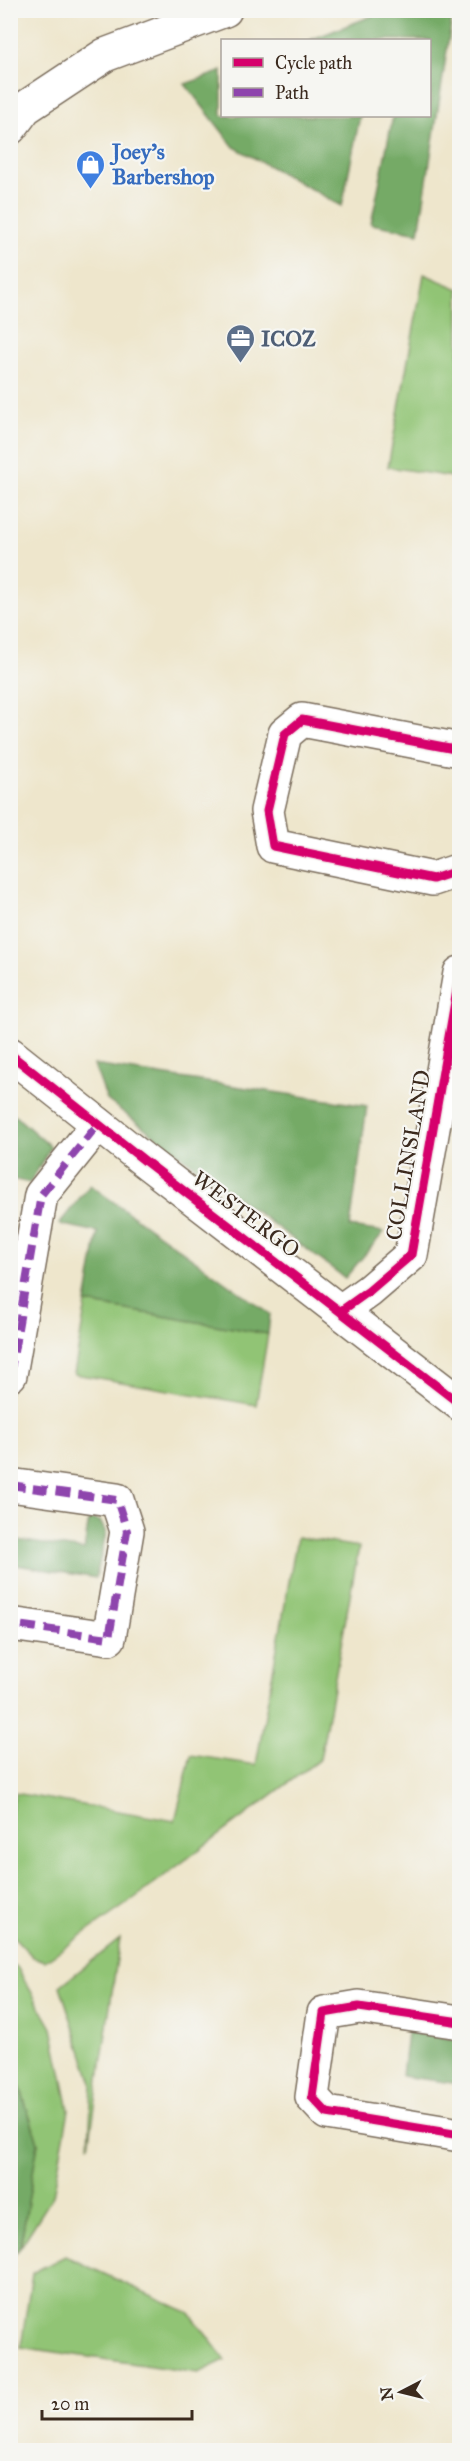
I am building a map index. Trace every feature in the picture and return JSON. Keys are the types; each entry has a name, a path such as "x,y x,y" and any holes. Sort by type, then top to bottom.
{"street":[{"path":"15,111 105,55 225,10"},
{"path":"459,750 302,720 285,734 267,811 273,846 433,879 459,870"},
{"name":"COLLINSLAND","path":"341,1311 369,1291 411,1255 459,973"},
{"name":"WESTERGO","path":"10,1054 459,1404"},
{"path":"10,1375 41,1195 98,1124"},
{"path":"10,1485 117,1500 127,1531 109,1638 10,1624"},
{"path":"459,2022 359,2007 324,2013 312,2097 327,2113 459,2135"}],"green space":[{"path":"387,10 453,11 419,233 371,224 393,117 431,117 431,39 313,39"},
{"path":"221,71 221,117 360,117 342,206 234,147 185,84"},
{"path":"424,274 459,289 459,478 388,467"},
{"path":"94,1065 367,1106 350,1227 384,1232 345,1278 107,1100"},
{"path":"11,1112 51,1147 30,1183 11,1179"},
{"path":"90,1185 270,1314 268,1334 86,1303 98,1232 59,1224"},
{"path":"86,1303 268,1334 256,1405 74,1374"},
{"path":"89,1519 100,1521 106,1533 96,1578 11,1564 11,1539 84,1550"},
{"path":"297,1537 359,1547 320,1759 128,1903 45,1961 33,1957 11,1934 10,1818 15,1793 175,1821 191,1755 256,1765"},
{"path":"120,1939 89,2146 92,2083 60,1986"},
{"path":"11,1963 17,1967 52,2028 69,2110 53,2196 20,2248 38,2143 15,2071 11,2067"},
{"path":"407,2032 459,2040 459,2084 402,2076"},
{"path":"11,2067 15,2071 38,2143 20,2248 11,2259"},
{"path":"65,2256 190,2313 225,2360 198,2373 21,2347 32,2273"}],"marked path":[{"path":"10,1375 41,1195 98,1124"},
{"path":"10,1485 117,1500 127,1531 109,1638 10,1624"}],"cycle path":[{"path":"460,750 302,720 285,734 267,811 273,846 433,879 460,870"},
{"path":"341,1311 369,1291 411,1255 460,973"},
{"path":"10,1054 460,1404"},
{"path":"460,2022 359,2007 324,2013 312,2097 327,2113 460,2135"}],"place":[{"name":"Joey's Barbershop","path":"91,190"},
{"name":"ICOZ","path":"240,364"}]}
